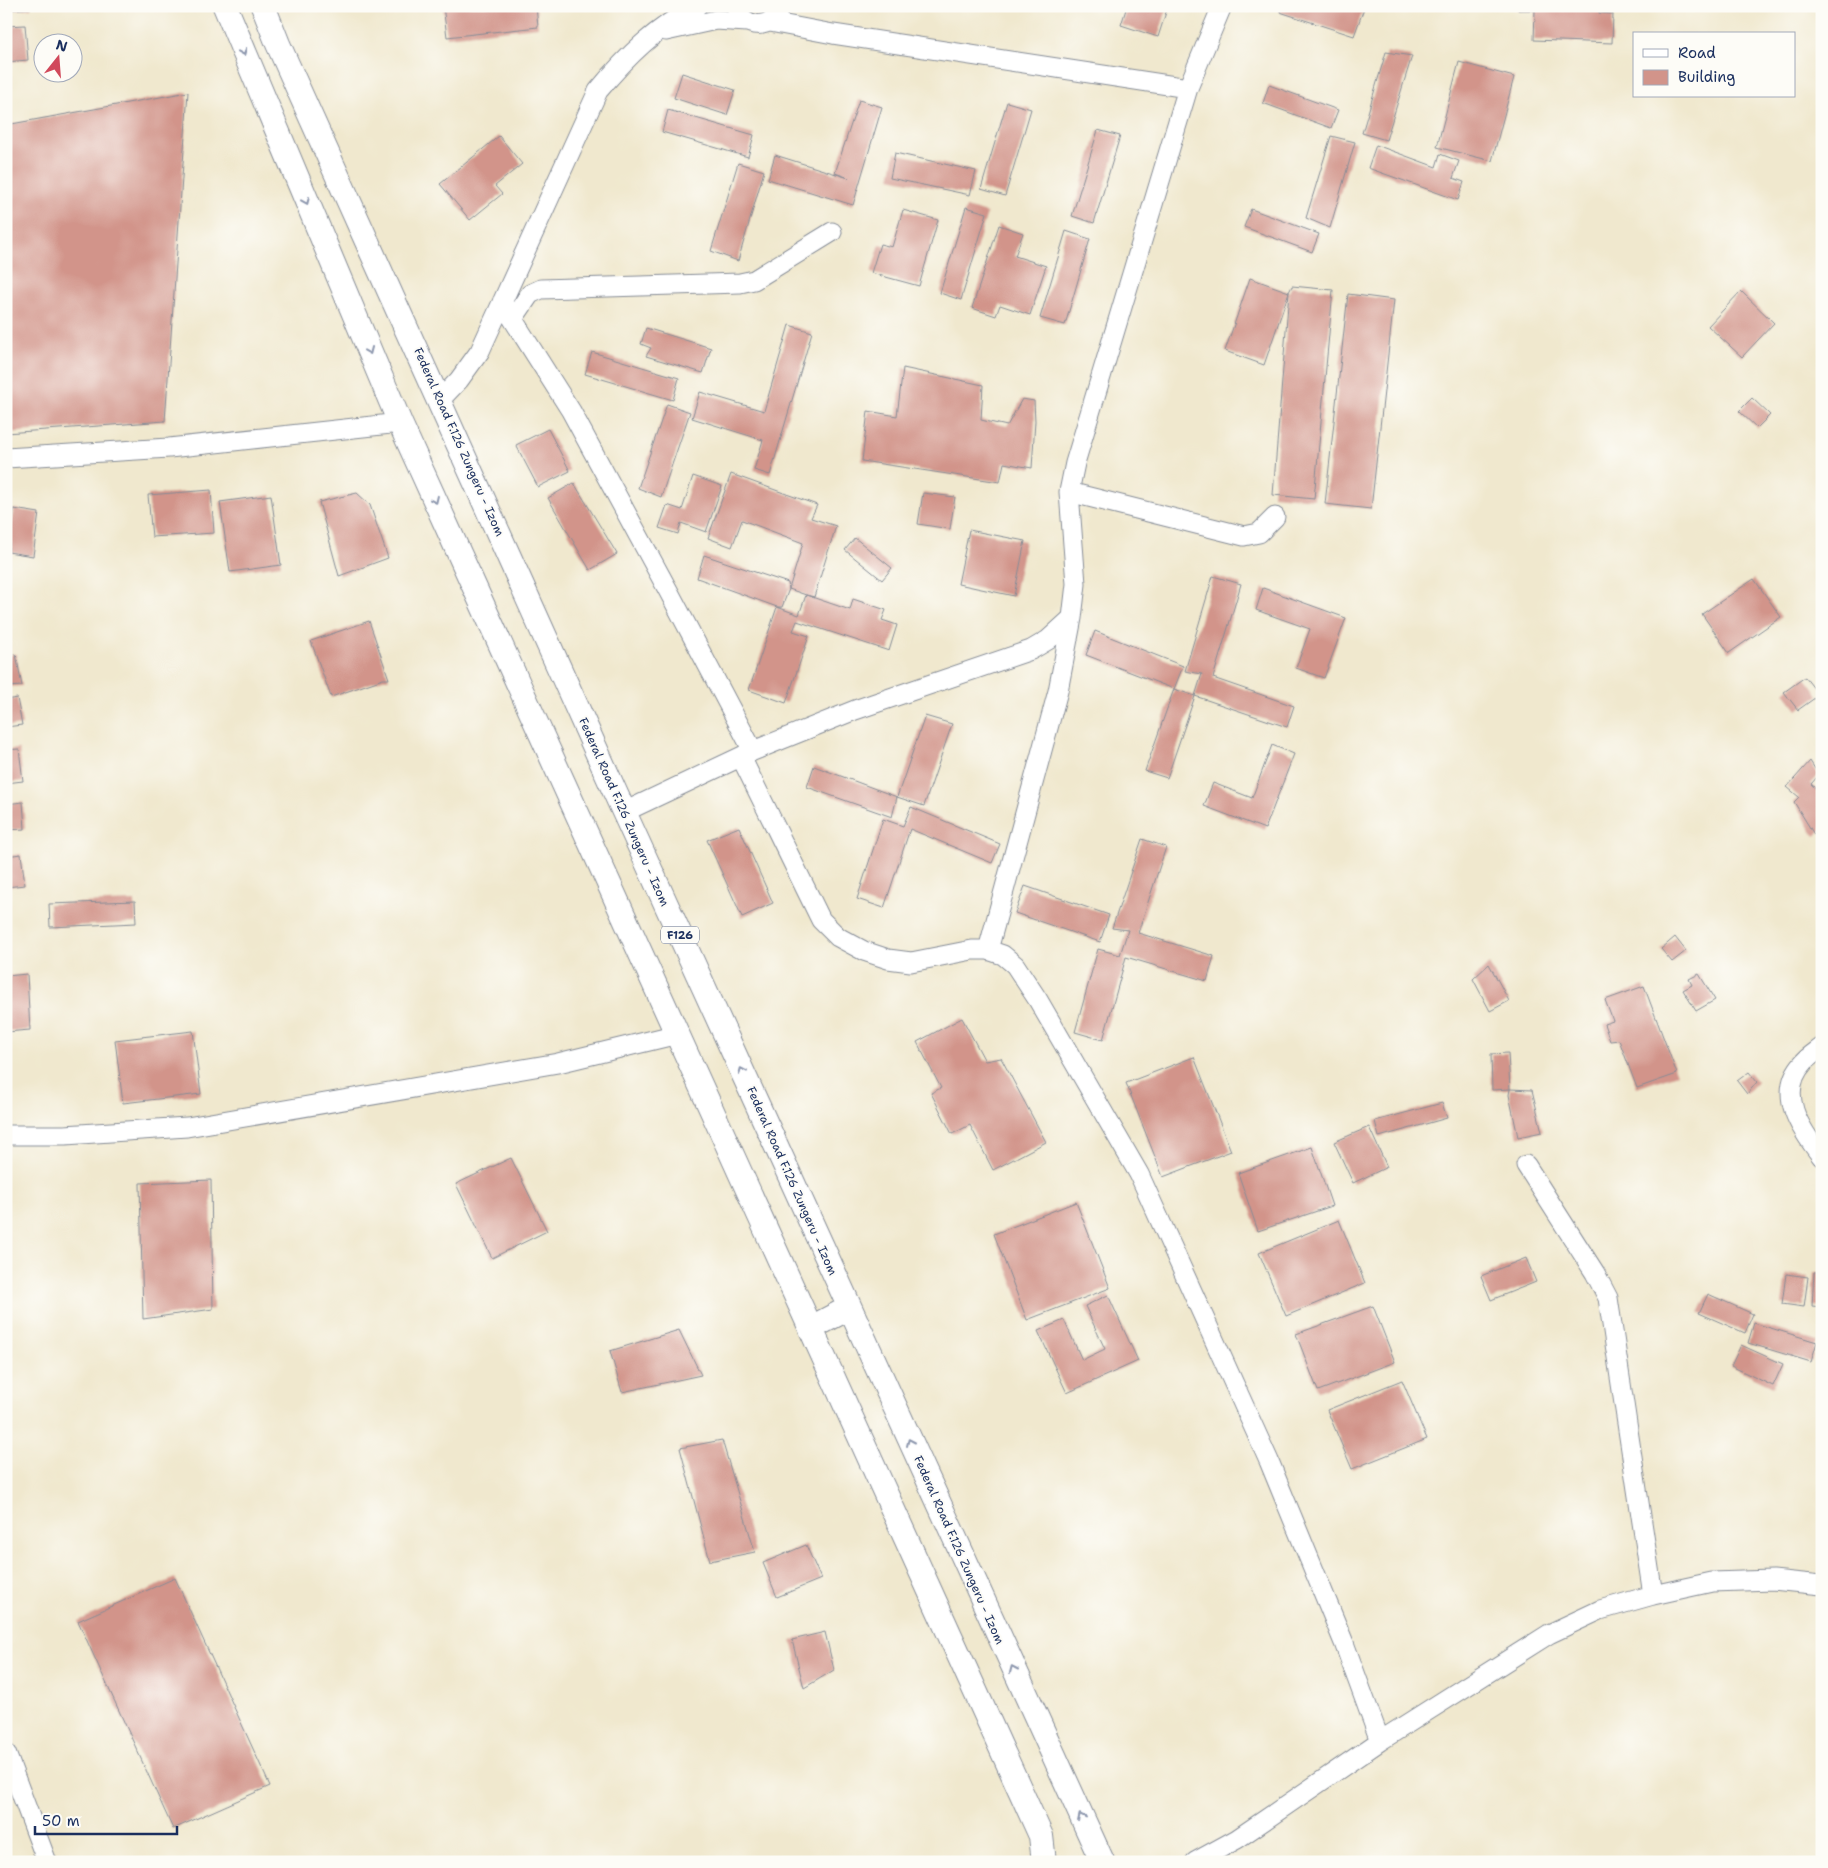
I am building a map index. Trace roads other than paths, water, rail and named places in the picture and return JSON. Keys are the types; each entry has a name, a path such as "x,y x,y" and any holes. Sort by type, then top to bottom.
{"main road":[{"path":"225,6 400,423 1041,1836 1044,1862"},
{"name":"Federal Road F.126 Zungeru - Izom","path":"263,6 278,44 624,812 1102,1862"},
{"path":"811,1328 850,1308"},
{"name":"F126","path":"1092,1862 1102,1862"}],"street":[{"path":"440,400 459,380 480,350 598,91 622,62 650,36 673,19 697,6"},
{"path":"736,6 738,14 754,25 770,22 833,34 1188,88"},
{"path":"770,22 776,16 780,6"},
{"path":"786,6 805,22 833,34"},
{"path":"988,950 1058,691 1072,618 1076,584 1069,492 1075,463 1188,88 1222,6"},
{"path":"650,36 684,26 716,20 747,22"},
{"path":"513,319 530,294 541,289 740,283 754,280 832,232"},
{"path":"502,302 570,411 669,592 747,754 821,920 838,937 864,952 888,959 911,962 972,950 988,950 1003,955 1015,965 1038,1000 1139,1174 1269,1461 1344,1643 1380,1741"},
{"path":"6,458 169,448 400,423"},
{"path":"1069,492 1244,536 1259,533 1275,517"},
{"path":"624,812 747,754 856,710 1031,650 1048,640 1072,618"},
{"path":"6,1135 65,1135 188,1127 558,1063 678,1034"},
{"path":"1822,1046 1803,1063 1795,1076 1790,1098 1803,1133 1822,1157"},
{"path":"1526,1165 1595,1273 1608,1298 1653,1595"},
{"path":"1195,1862 1237,1839 1380,1741 1550,1634 1600,1610 1653,1595 1712,1582 1773,1580 1822,1585"},
{"path":"6,1753 47,1862"}]}
